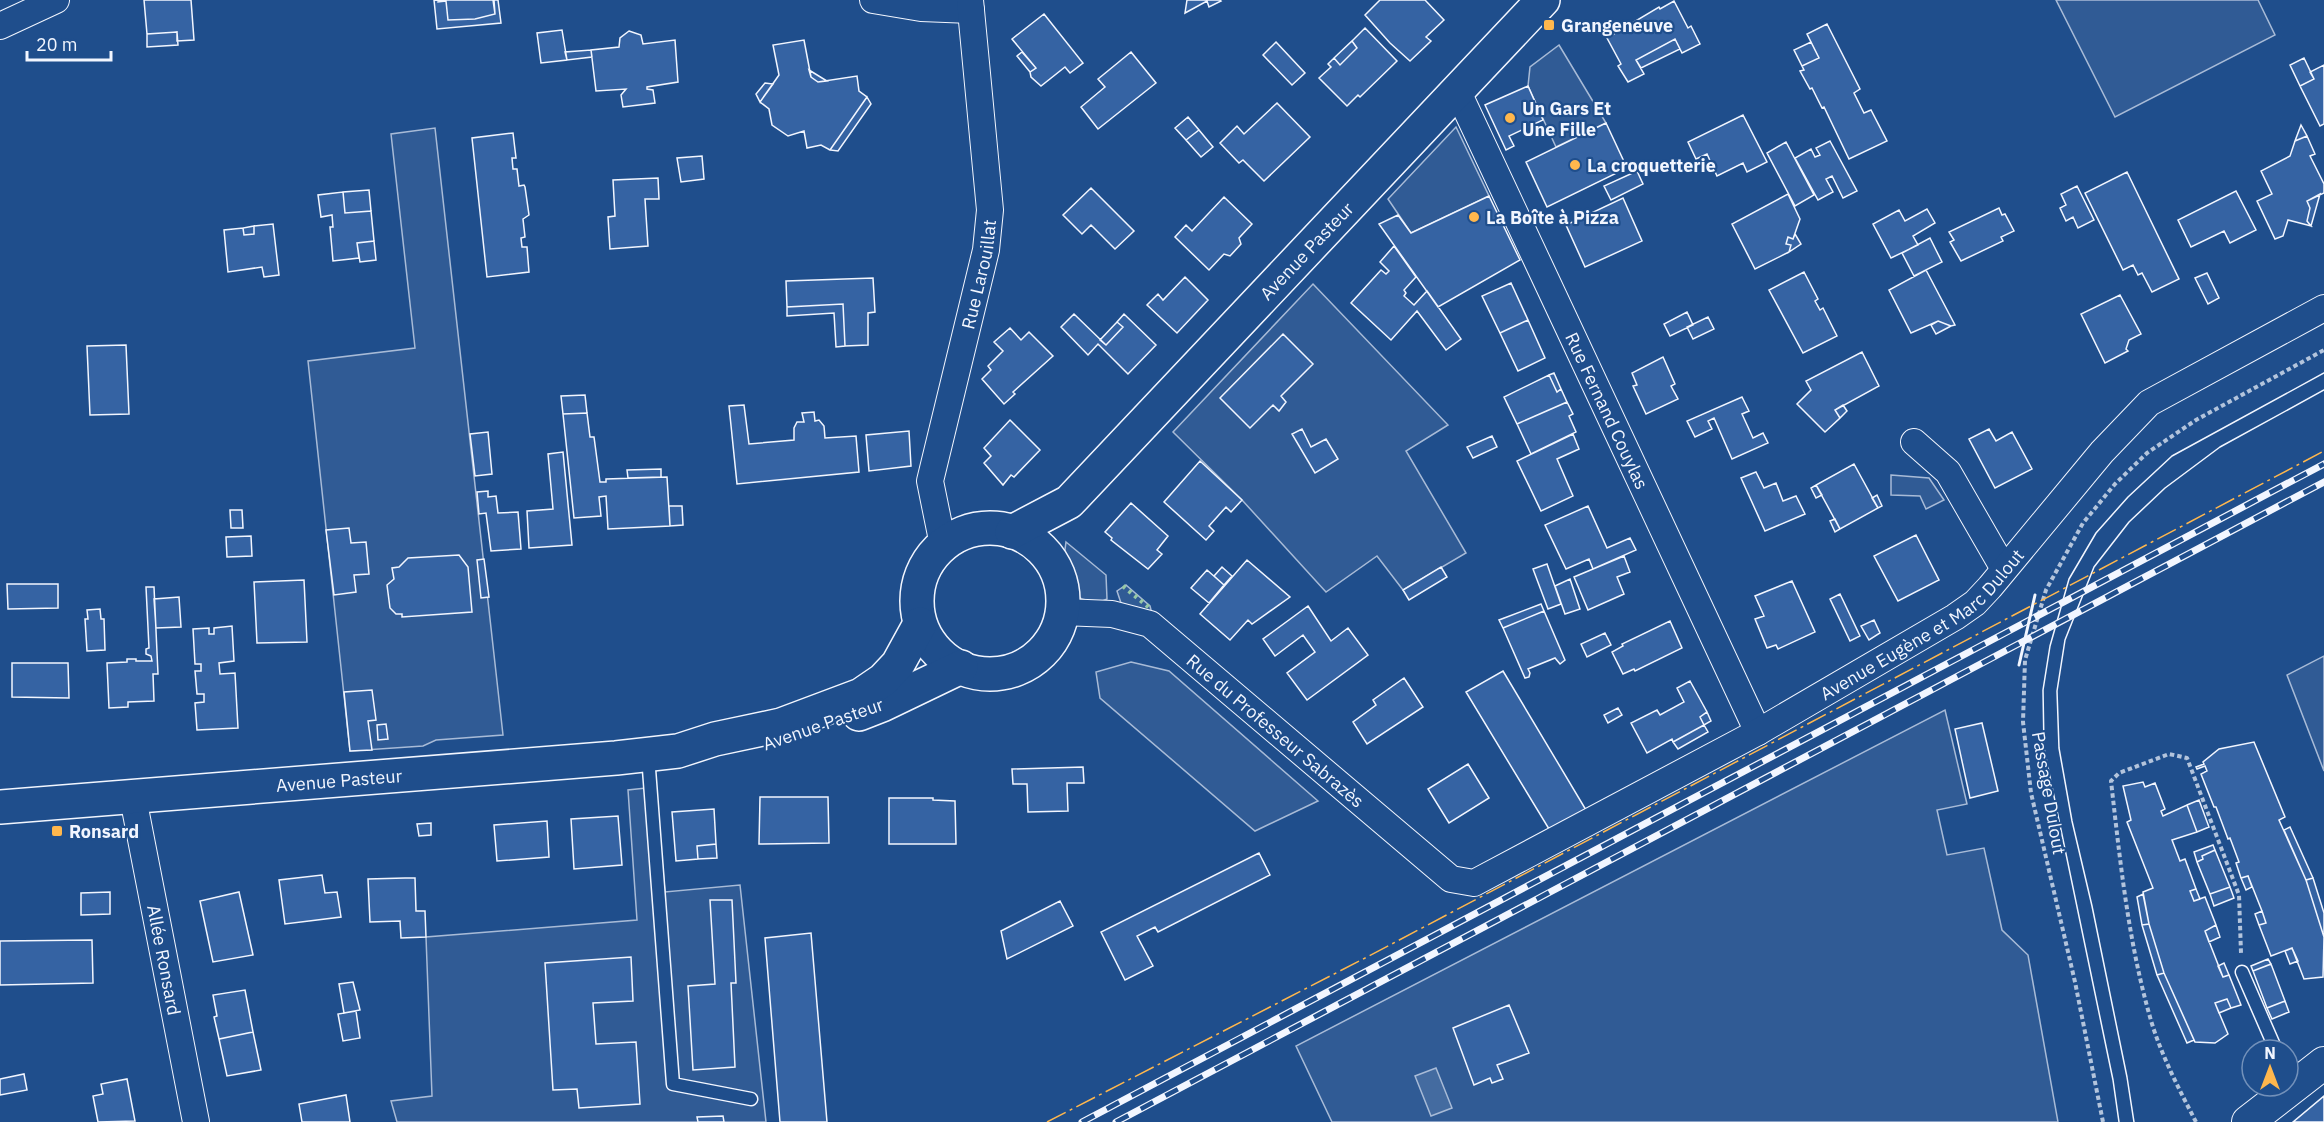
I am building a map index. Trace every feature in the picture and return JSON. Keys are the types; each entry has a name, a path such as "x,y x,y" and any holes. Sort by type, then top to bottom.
{"main road":[{"name":"Avenue Pasteur","path":"1012,532 1069,502 1543,0"},
{"name":"Avenue Pasteur","path":"1048,557 1069,502"},
{"path":"988,528 1012,532 1032,541 1048,557 1058,573 1062,592 1062,612 1055,635 1041,654 1020,668 997,674 972,672 950,663 932,646 920,624 917,605 918,585 927,563 944,545 965,533 988,528"},
{"name":"Avenue Pasteur","path":"663,753 781,725 861,695 883,680 898,664 920,624"},
{"name":"Avenue Pasteur","path":"0,807 133,798 663,753 715,756 785,740 882,705 961,667"}],"street":[{"path":"0,26 56,0"},
{"path":"873,0 921,8 970,5"},
{"name":"Rue Larouillat","path":"944,545 930,480 986,250 990,210 970,5"},
{"name":"Rue Fernand Couylas","path":"1457,90 1758,732"},
{"name":"Avenue Eugène et Marc Dulout","path":"1474,883 1758,732 1955,617 1975,603 2102,452 2149,403 2324,308"},
{"path":"1914,442 1948,472 2004,569"},
{"name":"Rue du Professeur Sabrazès","path":"1062,612 1112,614 1150,624 1451,879 1474,883"},
{"name":"Allée Ronsard","path":"133,798 196,1122"},
{"path":"2300,1076 2324,1063"},
{"path":"2248,1122 2273,1098"}],"lane":[{"path":"663,753 673,1084 752,1099"},
{"path":"2242,972 2271,1038"}],"path":[{"name":"Passage Dulout","path":"2103,1122 2075,982 2031,793 2023,722 2025,660 2046,590 2083,523 2115,484 2147,453 2196,420 2324,350"},
{"path":"2196,1122 2163,1053 2150,1018 2126,910 2111,781 2119,773 2169,754 2187,758 2239,895 2242,972"}],"shaded area":[{"path":"2056,0 2258,0 2275,35 2115,117"},
{"path":"1559,45 1606,123 1556,147 1528,86 1530,67"},
{"path":"1456,127 1489,196 1411,233 1388,199"},
{"path":"435,128 503,735 436,740 423,746 350,751 308,361 415,348 391,134"},
{"path":"1313,284 1448,425 1406,451 1466,553 1403,590 1377,556 1326,592 1242,500 1173,432"},
{"path":"1891,475 1929,478 1944,500 1926,509 1920,496 1891,495"},
{"path":"1066,542 1106,575 1107,599 1098,603 1076,595 1064,557"},
{"path":"1126,585 1150,606 1152,614 1136,607 1122,606 1117,591"},
{"path":"2324,656 2324,771 2287,675"},
{"path":"1131,662 1169,671 1318,801 1255,831 1100,698 1096,672"},
{"path":"1945,710 1967,804 1937,810 1947,855 1984,848 2002,930 2028,955 2058,1122 1332,1122 1296,1046"},
{"path":"655,787 665,892 740,885 766,1122 397,1122 391,1101 432,1096 426,937 637,920 628,790"},
{"path":"1436,1068 1452,1108 1431,1116 1415,1076"}],"building":[{"path":"144,0 191,0 194,40 177,41 177,32 147,34"},
{"path":"434,0 446,1 448,20 475,19 495,14 493,0 498,0 501,23 437,29"},
{"path":"438,0 494,0 495,14 475,19 448,20 446,1 438,2"},
{"path":"1187,0 1221,1 1209,7 1207,1 1185,13"},
{"path":"1380,0 1425,0 1444,20 1426,37 1431,41 1410,61 1365,15"},
{"path":"1674,1 1688,28 1691,26 1700,44 1682,53 1675,39 1636,60 1644,74 1628,82 1618,66 1621,64 1607,38 1659,7 1660,9"},
{"path":"1044,14 1083,63 1070,73 1065,67 1041,86 1031,77 1030,72 1036,68 1012,39"},
{"path":"1827,24 1860,89 1854,93 1864,113 1871,110 1887,141 1849,159 1824,107 1822,108 1800,71 1804,70 1802,66 1819,58 1807,34"},
{"path":"1365,28 1397,61 1360,97 1358,95 1347,106 1319,78 1331,67 1328,64 1334,58 1340,65 1357,48 1352,41"},
{"path":"562,30 567,60 541,63 537,33"},
{"path":"629,31 641,35 643,44 675,40 678,82 647,87 653,90 655,103 623,107 621,95 626,89 596,91 591,50 619,47 620,38"},
{"path":"177,32 178,45 147,47 147,34"},
{"path":"1675,39 1680,49 1641,68 1636,60"},
{"path":"804,40 811,77 818,82 857,76 859,91 867,97 830,150 821,145 807,148 804,131 788,136 772,125 769,109 760,102 779,75 773,45"},
{"path":"1352,41 1357,48 1340,65 1334,58"},
{"path":"1276,42 1305,73 1292,85 1263,55"},
{"path":"1811,42 1819,58 1802,66 1794,50"},
{"path":"591,50 592,57 567,60 565,52"},
{"path":"1022,52 1036,68 1030,72 1017,56"},
{"path":"1131,52 1156,83 1098,129 1081,107 1105,87 1098,79"},
{"path":"2304,58 2314,79 2300,86 2290,65"},
{"path":"2324,65 2324,124 2320,126 2300,86 2314,79 2310,72"},
{"path":"809,70 827,81 818,82 811,77"},
{"path":"765,83 773,84 760,102 756,94"},
{"path":"1528,86 1543,120 1509,136 1514,146 1506,150 1485,105"},
{"path":"867,97 871,104 838,151 830,150"},
{"path":"1277,103 1310,137 1264,181 1243,160 1239,163 1220,143 1237,126 1244,134"},
{"path":"1743,115 1767,162 1747,172 1743,163 1717,176 1707,154 1696,159 1688,142"},
{"path":"1188,117 1199,130 1186,140 1175,128"},
{"path":"1606,123 1627,168 1547,207 1526,162"},
{"path":"2301,125 2307,136 2295,141"},
{"path":"1199,130 1213,147 1201,157 1186,140"},
{"path":"513,133 516,158 512,158 513,169 517,169 519,186 524,185 525,187 529,215 523,219 525,237 521,238 522,247 527,247 529,272 487,277 472,138"},
{"path":"2307,136 2315,154 2310,156 2324,184 2324,193 2307,201 2310,208 2307,221 2311,226 2288,220 2283,236 2275,239 2257,201 2272,194 2261,171 2290,156 2295,141"},
{"path":"1830,141 1857,191 1843,198 1832,176 1826,179 1833,192 1818,200 1795,158 1811,149 1815,157 1820,155 1816,148"},
{"path":"1786,142 1814,195 1795,206 1767,153"},
{"path":"702,156 704,179 681,182 677,158"},
{"path":"1637,171 1643,184 1611,200 1604,186"},
{"path":"2127,172 2179,279 2152,292 2142,273 2138,275 2133,265 2123,270 2085,193"},
{"path":"658,178 659,199 645,199 648,246 610,249 608,217 615,216 613,180"},
{"path":"2077,186 2094,220 2078,228 2073,217 2066,221 2060,208 2066,205 2061,194"},
{"path":"1091,188 1134,231 1115,249 1091,225 1082,234 1063,215"},
{"path":"369,190 371,211 345,213 343,192"},
{"path":"2236,191 2256,230 2230,243 2224,231 2191,247 2178,220"},
{"path":"343,192 345,213 371,211 374,241 357,243 359,258 333,261 330,227 333,227 332,215 321,217 318,195"},
{"path":"1788,194 1800,219 1793,239 1788,237 1786,244 1791,245 1789,252 1755,269 1732,224"},
{"path":"2320,194 2311,226 2307,221 2310,208 2307,201"},
{"path":"1489,196 1520,260 1438,307 1379,224 1398,215 1411,233"},
{"path":"1224,197 1252,224 1239,238 1241,244 1230,256 1224,254 1209,270 1175,237 1186,225 1192,231"},
{"path":"1623,198 1642,241 1585,267 1566,225"},
{"path":"1999,208 2014,231 2001,237 2003,241 1961,261 1950,242 1954,240 1949,232"},
{"path":"1927,209 1935,223 1913,236 1918,245 1891,258 1873,224 1899,210 1905,221"},
{"path":"273,224 279,275 264,277 262,267 228,272 224,230 243,228 244,235 254,234 254,226"},
{"path":"254,226 254,234 244,235 243,228"},
{"path":"1795,234 1801,244 1789,252 1791,245 1786,244 1788,237 1793,239"},
{"path":"1930,238 1942,262 1914,276 1902,253"},
{"path":"374,241 376,260 360,262 357,243"},
{"path":"1394,246 1416,277 1404,290 1406,293 1404,296 1414,305 1427,291 1461,339 1446,350 1417,311 1391,340 1351,303 1381,270 1386,274 1389,271 1380,262"},
{"path":"1926,270 1955,325 1951,326 1938,321 1911,333 1889,290"},
{"path":"1804,272 1818,299 1815,301 1820,310 1823,308 1837,336 1803,353 1769,290"},
{"path":"2207,273 2219,298 2208,304 2195,278"},
{"path":"1185,277 1208,300 1177,333 1147,305 1158,294 1163,300"},
{"path":"873,278 875,312 868,313 868,345 845,346 843,304 787,307 786,281"},
{"path":"1511,283 1528,320 1500,333 1482,296"},
{"path":"2120,295 2141,334 2129,340 2126,349 2128,351 2105,363 2081,314"},
{"path":"843,304 845,346 836,347 834,313 787,316 787,307"},
{"path":"1687,312 1693,325 1670,336 1664,324"},
{"path":"1074,314 1106,345 1123,327 1117,322 1124,314 1156,345 1128,374 1098,344 1088,355 1061,327"},
{"path":"1708,317 1714,329 1693,339 1687,327"},
{"path":"1528,320 1545,358 1518,371 1500,333"},
{"path":"1938,321 1951,326 1936,334 1931,325"},
{"path":"1117,322 1123,327 1106,345 1100,340"},
{"path":"1010,328 1021,340 1029,332 1053,356 1013,392 1015,394 1004,404 982,379 991,370 988,366 1003,351 994,342"},
{"path":"1283,334 1313,364 1281,396 1286,402 1279,411 1273,405 1250,428 1220,398"},
{"path":"126,345 129,414 90,415 87,346"},
{"path":"1862,352 1879,386 1835,410 1840,418 1825,432 1797,404 1811,390 1806,381"},
{"path":"1663,357 1675,384 1671,386 1678,399 1646,414 1633,386 1637,385 1632,373"},
{"path":"1554,373 1561,389 1557,392 1549,375"},
{"path":"1549,375 1557,392 1561,389 1567,402 1517,424 1504,397"},
{"path":"585,395 587,413 563,414 561,396"},
{"path":"1742,397 1749,411 1742,414 1753,438 1763,433 1768,443 1732,459 1714,418 1708,421 1712,429 1695,437 1687,421"},
{"path":"1567,402 1573,414 1569,416 1576,432 1531,454 1517,424"},
{"path":"744,405 749,444 794,440 794,428 797,422 804,422 802,413 814,412 815,421 819,420 824,426 825,438 856,436 859,472 737,484 729,406"},
{"path":"1843,405 1847,411 1840,418 1835,410"},
{"path":"587,413 590,437 594,437 600,482 606,482 606,479 667,477 670,526 608,529 606,496 599,497 601,516 574,518 563,414"},
{"path":"1010,420 1040,450 1003,485 984,463 991,456 984,448"},
{"path":"1302,429 1311,447 1326,439 1338,459 1315,473 1292,434"},
{"path":"1989,429 1996,441 2012,432 2032,469 1995,488 1969,439"},
{"path":"909,431 911,466 869,471 866,435"},
{"path":"488,432 492,474 475,476 470,434"},
{"path":"1573,434 1579,449 1557,459 1573,496 1541,511 1517,461"},
{"path":"1492,436 1497,447 1473,458 1467,447"},
{"path":"563,452 572,545 529,548 527,511 553,509 548,454"},
{"path":"1200,461 1242,500 1231,512 1226,507 1209,526 1214,531 1206,540 1164,502"},
{"path":"1854,464 1878,508 1840,529 1816,485"},
{"path":"661,469 661,477 628,478 627,470"},
{"path":"1756,472 1764,488 1776,483 1783,501 1796,496 1805,514 1765,531 1741,478"},
{"path":"1816,485 1822,495 1816,498 1811,488"},
{"path":"488,491 488,497 496,496 498,513 518,512 521,549 491,551 486,513 479,514 477,492"},
{"path":"1877,495 1882,506 1878,508 1872,498"},
{"path":"1131,503 1168,536 1157,550 1162,554 1148,569 1111,540 1112,538 1105,532"},
{"path":"669,506 682,506 683,525 670,526"},
{"path":"1588,506 1607,548 1630,538 1636,550 1593,569 1589,559 1566,569 1545,525"},
{"path":"230,510 242,510 243,528 231,528"},
{"path":"1835,519 1840,529 1835,532 1830,521"},
{"path":"349,528 351,543 366,542 369,574 354,575 356,592 334,595 326,530"},
{"path":"1916,535 1939,580 1898,601 1874,556"},
{"path":"251,536 252,556 227,557 226,537"},
{"path":"459,555 468,567 472,612 402,617 402,614 396,614 390,608 387,585 394,579 392,568 399,567 408,558"},
{"path":"1624,556 1630,572 1617,577 1624,594 1588,610 1574,577"},
{"path":"484,559 489,597 481,598 477,560"},
{"path":"1247,560 1290,597 1252,624 1248,620 1230,640 1200,614"},
{"path":"1547,564 1561,604 1548,609 1533,569"},
{"path":"1222,567 1232,576 1224,585 1214,576"},
{"path":"1441,567 1447,577 1409,600 1403,590"},
{"path":"1207,570 1224,585 1209,603 1191,588"},
{"path":"1570,579 1580,609 1565,614 1555,586"},
{"path":"304,580 307,642 257,643 254,582"},
{"path":"1792,581 1815,632 1778,649 1776,645 1767,648 1755,619 1764,616 1755,596"},
{"path":"7,584 58,584 58,608 8,609"},
{"path":"146,587 154,587 158,674 153,674 154,701 128,702 128,707 109,708 107,663 127,662 127,659 152,661 151,656 146,654 146,649 149,648"},
{"path":"1840,594 1860,636 1850,641 1830,599"},
{"path":"179,597 181,627 156,628 154,599"},
{"path":"1541,604 1544,611 1503,628 1499,620"},
{"path":"1308,606 1331,641 1348,628 1368,655 1307,700 1287,673 1315,652 1303,635 1275,656 1263,639"},
{"path":"100,609 101,619 104,619 105,650 87,651 85,619 88,619 87,610"},
{"path":"1544,611 1565,660 1560,664 1555,658 1528,669 1529,677 1525,678 1503,628"},
{"path":"1874,620 1880,633 1869,640 1861,626"},
{"path":"1670,621 1682,648 1635,671 1634,669 1623,674 1612,652 1623,646 1622,644"},
{"path":"232,626 234,661 219,663 220,674 235,673 238,728 197,730 195,703 204,702 204,694 197,694 195,671 201,671 201,664 195,664 193,629 209,628 209,634 214,634 214,628"},
{"path":"1605,633 1611,645 1587,657 1581,644"},
{"path":"12,663 68,663 69,698 12,697"},
{"path":"1503,671 1586,810 1549,829 1466,692"},
{"path":"1404,678 1423,707 1367,744 1353,722 1376,705 1373,700"},
{"path":"1690,681 1707,712 1700,717 1704,725 1647,753 1631,723 1657,710 1660,715 1684,702 1677,688"},
{"path":"372,690 376,720 368,721 372,750 350,751 344,692"},
{"path":"1618,708 1622,715 1608,723 1604,715"},
{"path":"1707,712 1711,721 1704,725 1700,717"},
{"path":"1982,723 1998,791 1970,798 1955,729"},
{"path":"386,724 388,739 378,740 377,725"},
{"path":"1704,725 1708,732 1678,749 1673,742"},
{"path":"2254,742 2285,817 2279,820 2306,880 2324,937 2323,977 2304,979 2292,948 2271,956 2259,925 2266,923 2262,911 2248,876 2241,878 2236,863 2239,862 2230,838 2228,839 2201,774 2207,771 2205,766 2197,769 2196,767 2204,764 2203,762 2219,749"},
{"path":"1468,764 1489,798 1449,823 1428,789"},
{"path":"1083,767 1084,783 1067,783 1068,811 1028,812 1027,784 1013,784 1012,769"},
{"path":"2143,782 2145,787 2155,783 2165,809 2161,811 2163,816 2187,805 2197,832 2172,840 2180,861 2185,859 2196,889 2190,891 2194,901 2205,897 2216,925 2205,931 2223,977 2229,975 2241,1005 2231,1008 2227,999 2215,1003 2228,1034 2215,1043 2195,1042 2164,973 2149,924 2143,892 2153,888 2127,822 2131,820 2123,786"},
{"path":"760,797 828,797 829,843 759,844"},
{"path":"889,798 933,798 933,800 955,801 956,844 889,844"},
{"path":"2199,800 2209,827 2197,832 2187,805"},
{"path":"714,809 716,844 697,846 698,859 676,861 672,812"},
{"path":"618,816 622,865 574,869 571,819"},
{"path":"547,821 549,857 497,861 494,825"},
{"path":"431,823 431,835 419,836 417,824"},
{"path":"2290,827 2313,878 2306,880 2284,830"},
{"path":"716,844 717,858 698,859 697,846"},
{"path":"2213,845 2215,850 2202,856 2203,859 2197,862 2194,852"},
{"path":"2215,850 2230,887 2210,894 2197,862 2203,859 2202,856"},
{"path":"1259,853 1270,875 1158,932 1155,927 1137,936 1153,966 1125,980 1101,932"},
{"path":"322,875 325,893 337,892 341,917 285,924 279,880"},
{"path":"2248,876 2252,887 2246,890 2241,878"},
{"path":"415,878 416,911 425,911 426,937 401,938 400,921 370,922 368,879"},
{"path":"2313,878 2324,913 2324,937 2306,880"},
{"path":"2230,887 2234,898 2214,906 2210,894"},
{"path":"2196,889 2200,899 2194,901 2190,891"},
{"path":"110,892 110,914 81,915 81,893"},
{"path":"239,892 253,955 213,962 200,901"},
{"path":"2143,894 2149,924 2142,925 2137,897"},
{"path":"710,900 732,900 736,983 731,983 735,1067 693,1070 688,986 715,984"},
{"path":"1060,901 1073,926 1007,959 1001,931"},
{"path":"2262,911 2266,923 2259,925 2255,914"},
{"path":"2149,924 2164,973 2157,975 2142,925"},
{"path":"2216,925 2220,937 2209,942 2205,931"},
{"path":"811,933 827,1122 780,1122 765,938"},
{"path":"92,940 93,983 0,985 0,941"},
{"path":"2292,948 2298,961 2290,964 2285,951"},
{"path":"631,957 633,1001 593,1003 596,1044 636,1042 640,1104 579,1108 577,1089 553,1090 545,963"},
{"path":"2268,959 2271,964 2253,971 2251,966"},
{"path":"2224,963 2229,975 2223,977 2218,966"},
{"path":"2271,964 2285,1001 2267,1008 2253,971"},
{"path":"2164,973 2194,1040 2187,1043 2157,975"},
{"path":"353,982 360,1010 344,1013 339,984"},
{"path":"245,990 253,1032 219,1039 214,1017 217,1016 213,995"},
{"path":"2227,999 2231,1008 2219,1013 2215,1003"},
{"path":"2285,1001 2289,1012 2272,1019 2267,1008"},
{"path":"1509,1005 1529,1053 1497,1065 1503,1079 1492,1083 1490,1078 1474,1085 1453,1028"},
{"path":"356,1011 360,1038 343,1041 338,1014"},
{"path":"253,1032 261,1070 227,1076 219,1039"},
{"path":"24,1074 27,1090 0,1095 0,1079"},
{"path":"127,1079 135,1121 98,1122 93,1096 103,1094 101,1084"},
{"path":"346,1095 350,1122 302,1122 299,1104"},
{"path":"2324,1096 2324,1122 2293,1122"},
{"path":"723,1116 724,1122 698,1122 697,1117"}],"tram line":[{"path":"2119,1122 2113,1080 2044,748 2043,690 2050,646 2069,579 2096,533 2128,497 2172,456 2324,373"},
{"path":"2134,1122 2127,1077 2072,821 2059,748 2057,691 2065,640 2094,567 2129,522 2165,488 2220,447 2324,390"}],"railway":[{"path":"1082,1122 2324,464"},
{"path":"1116,1122 2324,482"}],"hedge":[{"path":"1123,586 1151,609"}],"wall":[{"path":"2019,665 2035,595"}],"power":[{"path":"1047,1122 1369,956 2324,451"}],"place":[{"name":"Grangeneuve","path":"1549,25"},
{"name":"Un Gars Et Une Fille","path":"1510,118"},
{"name":"La croquetterie","path":"1575,165"},
{"name":"La Boîte à Pizza","path":"1474,217"},
{"name":"Ronsard","path":"57,831"}]}
